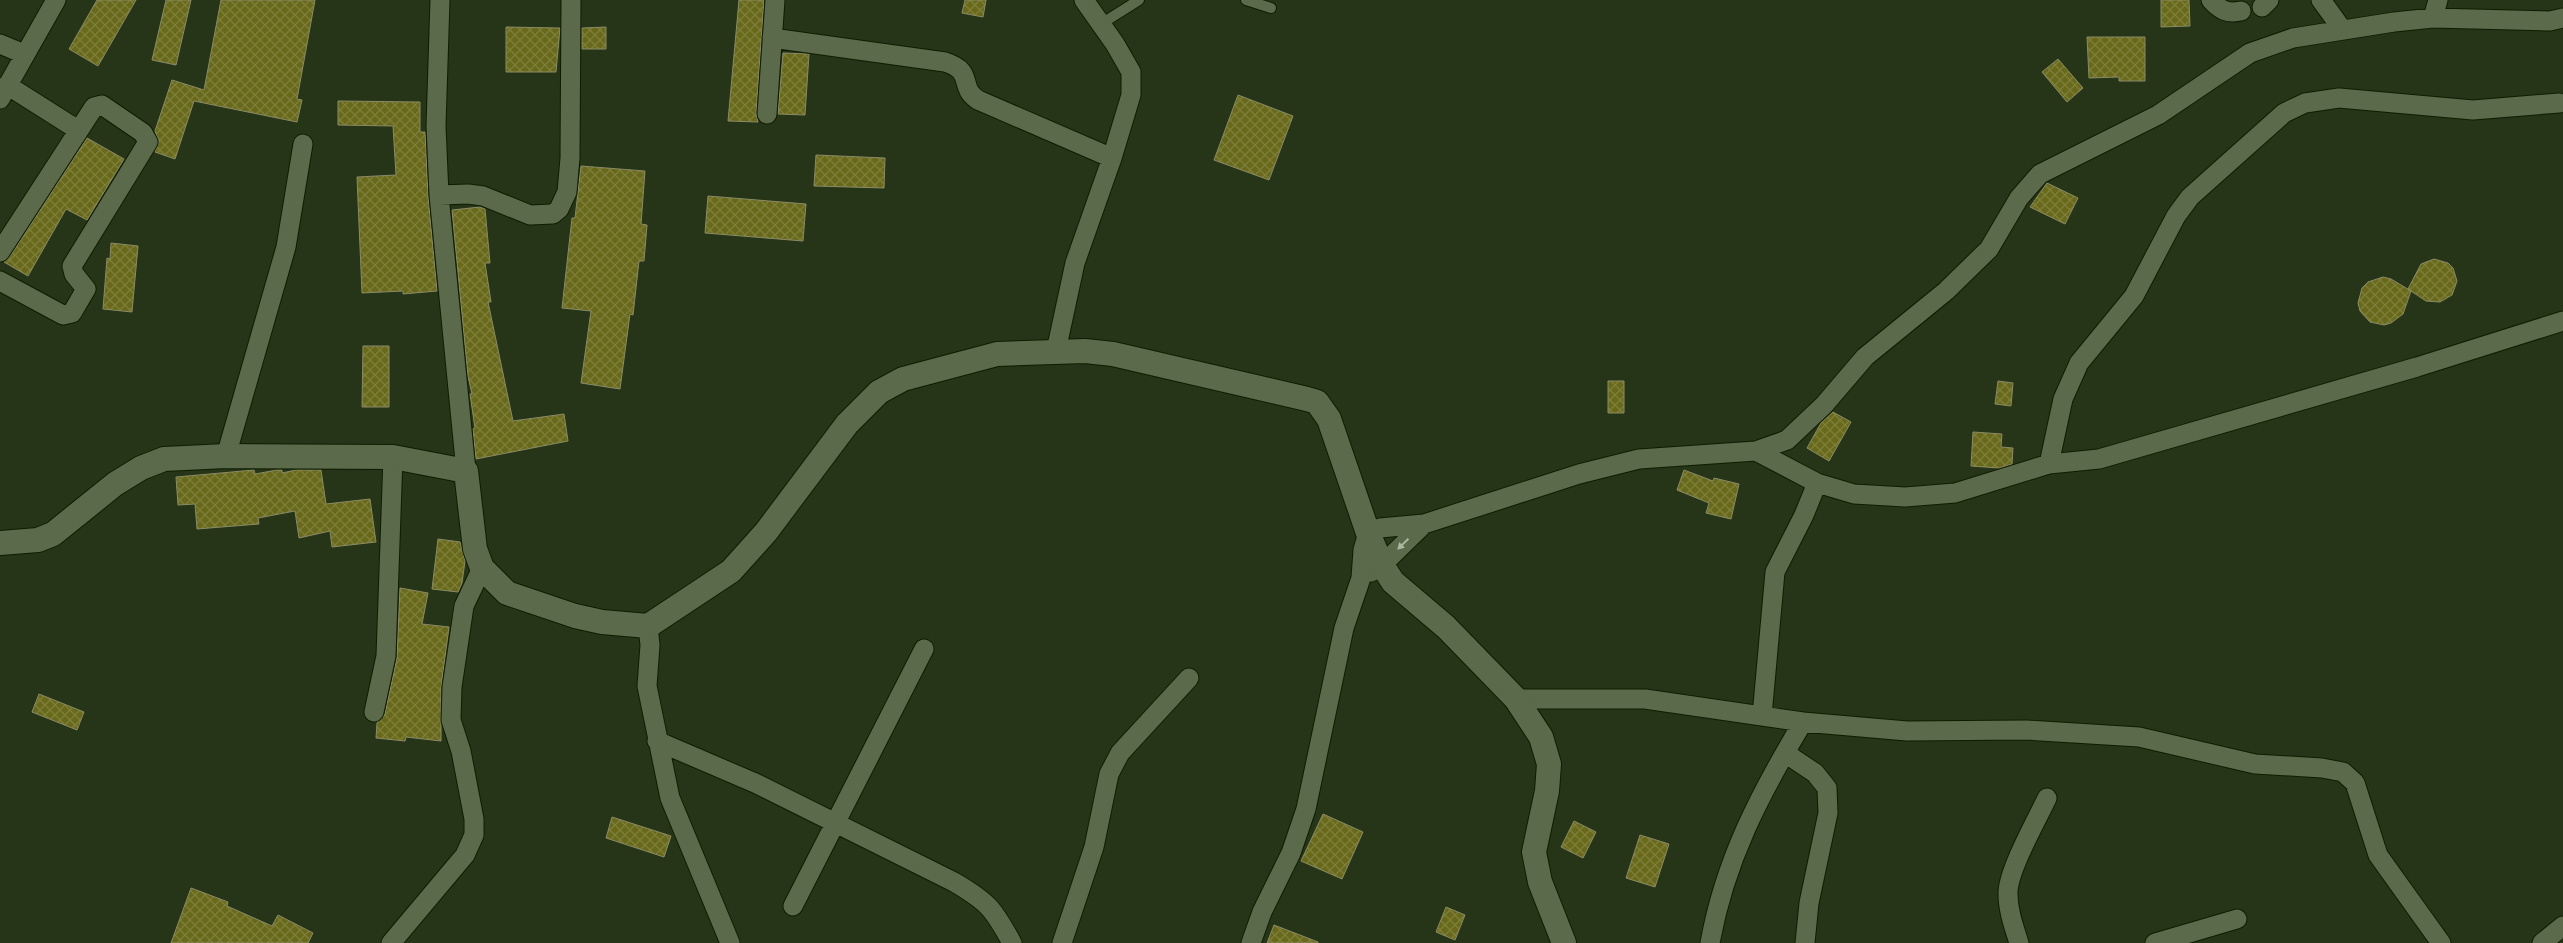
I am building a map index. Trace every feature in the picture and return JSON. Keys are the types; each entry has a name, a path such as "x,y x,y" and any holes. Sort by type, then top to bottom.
{"street":[{"path":"56,0 4,92 78,130"},
{"path":"440,0 436,126 438,195 466,471 475,549 482,568 507,593 542,606 602,622 648,626 731,571 766,532 846,424 879,392 903,378 997,354 1085,350 1114,354 1317,402 1329,418 1368,533 1382,565 1394,582 1446,627 1516,699 1541,737 1549,764 1547,791 1534,852 1540,882 1564,943"},
{"path":"438,195 483,196 510,208 541,215 553,214 564,202 570,158 571,0"},
{"path":"767,114 775,0"},
{"path":"1056,351 1075,263 1112,158 1131,95 1131,72 1084,0"},
{"path":"2211,0 2222,11 2231,13 2241,11"},
{"path":"2321,0 2342,29"},
{"path":"1368,533 1380,528 1424,524 1579,474 1639,459 1756,451 1787,440 1824,405 1865,357 1946,291 1990,248 2019,198 2040,174 2158,115 2250,53 2293,38 2436,9 2550,21 2563,18"},
{"path":"772,38 945,62 963,71 971,95 978,100 1112,158"},
{"path":"0,44 24,54"},
{"path":"2050,464 2063,399 2079,363 2134,296 2176,216 2190,197 2284,113 2305,103 2339,98 2473,110 2559,103"},
{"path":"0,252 94,107 102,105 143,133 148,142 72,266 74,274 86,289 72,313 63,315 0,281"},
{"path":"226,456 286,247 303,144"},
{"path":"1756,451 1817,483 1854,494 1913,497 1955,493 2050,464 2099,459 2417,367 2563,321"},
{"path":"0,543 38,540 53,534 115,484 141,468 164,459 226,456 392,457 466,471"},
{"path":"374,712 386,656 392,457"},
{"path":"1762,716 1775,572 1804,515 1817,483"},
{"path":"1361,578 1382,565 1424,524"},
{"path":"1251,943 1262,912 1291,853 1306,809 1344,628 1361,578 1361,564 1368,533"},
{"path":"391,943 465,855 474,836 474,819 461,751 451,720 452,695 464,606 482,568"},
{"path":"648,626 650,644 647,686 670,798 730,943"},
{"path":"793,906 924,649"},
{"path":"1062,943 1094,847 1108,774 1120,753 1189,678"},
{"path":"1516,699 1645,699 1803,722 1907,731 2026,730 2139,738 2255,764 2322,768 2343,772 2355,783 2378,855 2441,943"},
{"path":"1710,943 1717,905 1737,846 1766,783 1803,722"},
{"path":"657,741 755,783 954,882 983,899 992,908 1012,943"},
{"path":"1785,752 1815,773 1827,788 1828,813 1809,903 1805,943"},
{"path":"2019,943 2010,915 2007,893 2010,878 2047,798"},
{"path":"2155,943 2237,919"},
{"path":"2542,943 2563,926"}],"lane":[{"path":"1101,24 1139,0"},
{"path":"1246,0 1271,8"}],"building":[{"path":"97,0 136,0 98,66 69,49"},
{"path":"166,0 191,0 176,65 152,60"},
{"path":"221,0 315,0 297,99 302,100 297,122 194,101 175,159 155,152 159,142 155,131 172,80 204,90"},
{"path":"739,0 764,0 756,113 758,122 728,121"},
{"path":"965,0 986,0 983,17 962,13"},
{"path":"2161,0 2189,0 2190,26 2161,27"},
{"path":"506,27 560,28 556,72 506,72"},
{"path":"606,27 606,49 582,49 582,28"},
{"path":"2087,37 2145,37 2145,81 2119,81 2119,77 2089,78"},
{"path":"783,53 809,54 805,115 778,114"},
{"path":"2058,59 2083,88 2067,102 2042,72"},
{"path":"1238,95 1293,116 1269,180 1214,160"},
{"path":"338,101 420,102 420,132 425,132 428,196 437,291 403,294 403,291 362,293 357,177 396,175 393,126 338,125"},
{"path":"87,138 124,159 87,220 66,209 28,276 4,262 9,258"},
{"path":"816,155 885,158 884,188 814,186"},
{"path":"581,166 645,171 641,224 647,225 644,261 639,261 633,315 630,314 620,389 581,383 591,311 562,308 572,218 575,218"},
{"path":"2047,183 2078,198 2065,224 2030,207"},
{"path":"708,196 806,204 803,241 705,233"},
{"path":"480,207 485,209 490,263 485,263 491,302 488,302 513,421 564,414 568,441 476,459 473,429 475,428 470,394 472,394 468,376 452,210"},
{"path":"111,243 138,246 132,312 103,309 107,258 110,259"},
{"path":"2434,259 2448,263 2453,268 2457,281 2452,295 2440,302 2426,301 2408,289 2421,264"},
{"path":"2383,277 2391,279 2411,291 2403,314 2391,323 2384,325 2370,322 2360,311 2358,303 2362,288 2368,282"},
{"path":"363,346 389,346 389,407 362,407"},
{"path":"1608,381 1624,381 1624,413 1608,413"},
{"path":"1998,381 2013,383 2011,406 1995,404"},
{"path":"1833,412 1851,422 1829,461 1807,448 1821,423"},
{"path":"1973,432 2002,434 2001,447 2013,448 2012,464 1999,468 1971,466"},
{"path":"254,470 255,474 277,470 282,470 282,473 296,470 321,470 326,504 370,499 376,542 332,547 330,531 299,538 295,511 258,518 259,524 197,529 195,504 178,505 176,477"},
{"path":"1684,470 1713,481 1714,478 1739,484 1731,519 1706,513 1709,503 1677,490"},
{"path":"438,539 460,542 465,561 462,583 458,592 432,589"},
{"path":"400,588 428,593 422,624 449,627 441,687 441,741 406,737 405,741 376,738 377,723 385,714 397,658"},
{"path":"39,694 84,712 77,730 32,712"},
{"path":"1323,814 1363,832 1342,879 1301,861"},
{"path":"612,817 671,836 664,857 606,838"},
{"path":"1574,821 1596,832 1583,858 1561,847"},
{"path":"1640,835 1669,844 1655,887 1626,878"},
{"path":"191,888 228,902 227,906 272,926 278,915 313,933 308,943 171,943"},
{"path":"1446,907 1465,915 1455,940 1436,932"},
{"path":"1274,925 1318,942 1318,943 1267,943"}]}
